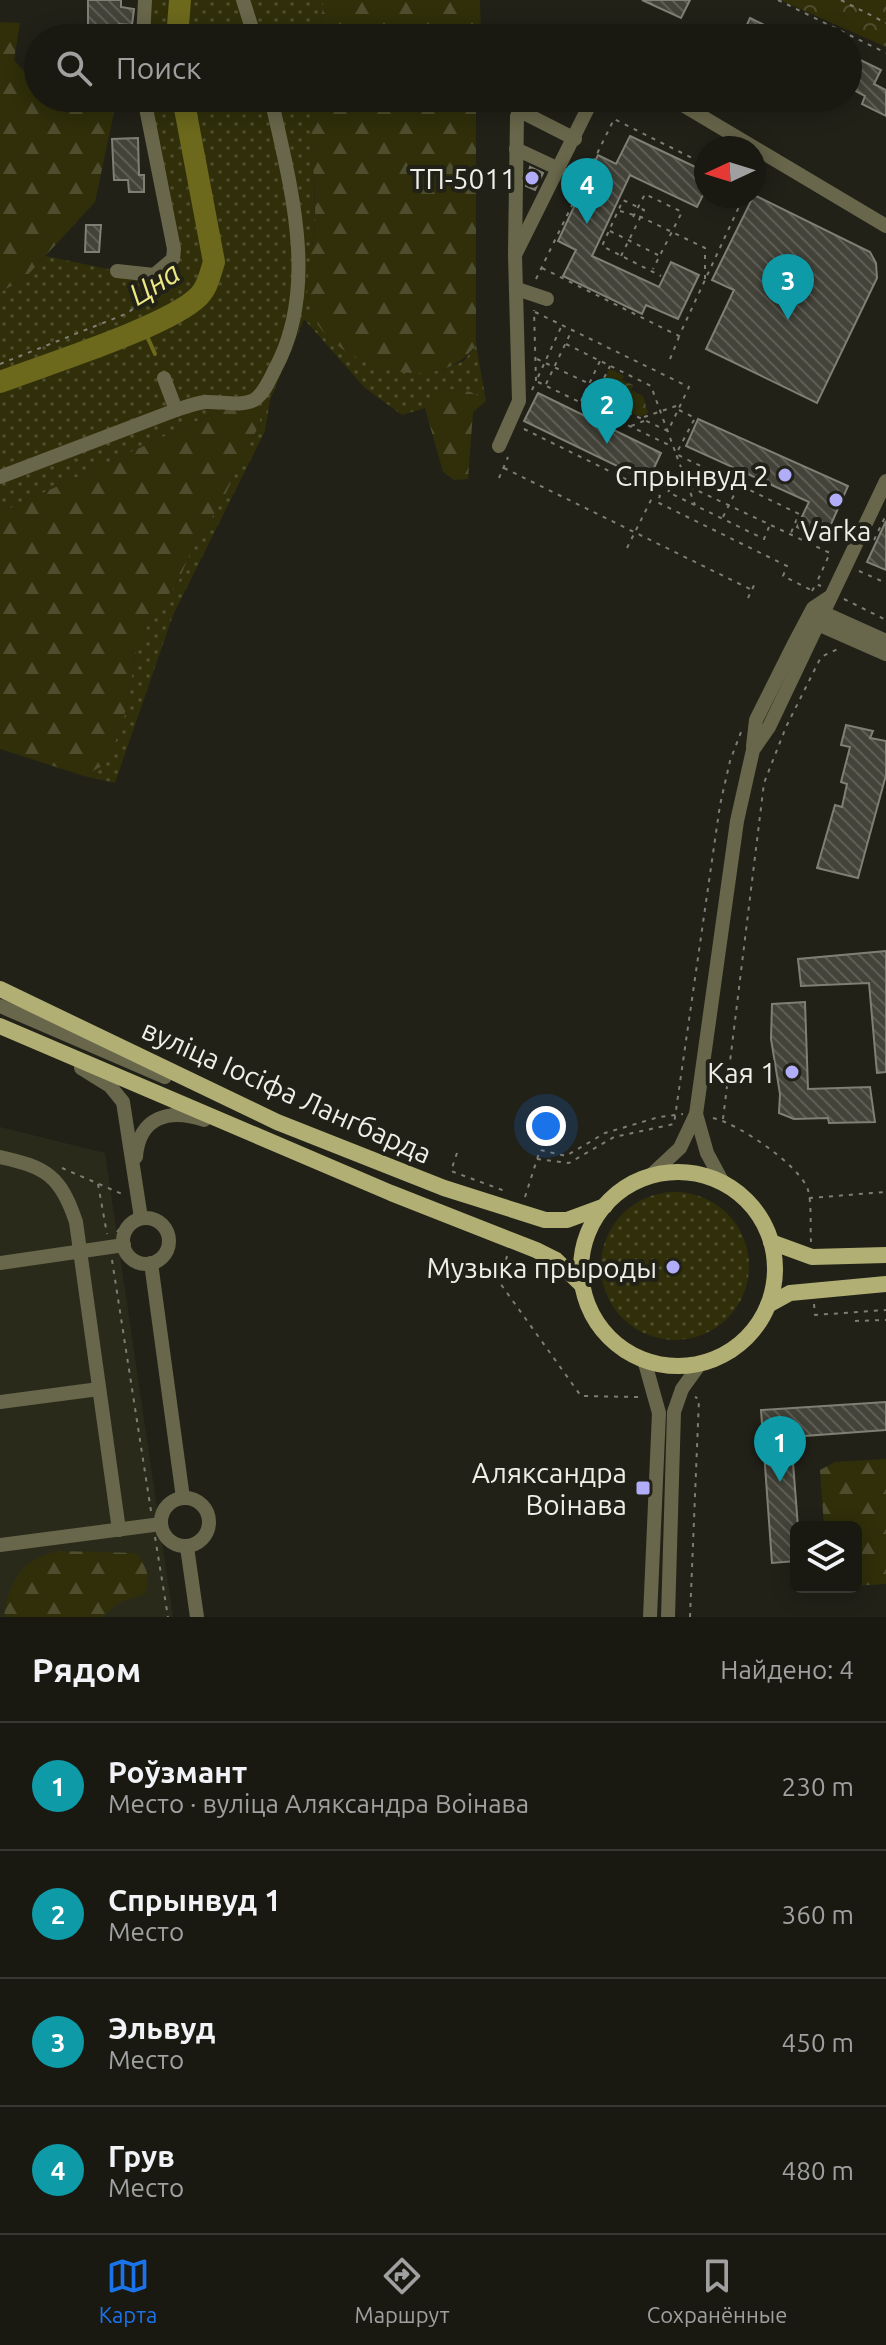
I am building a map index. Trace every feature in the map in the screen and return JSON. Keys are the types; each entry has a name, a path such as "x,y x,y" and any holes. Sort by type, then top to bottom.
{"main road":[{"name":"вуліца Іосіфа Лангбарда","path":"0,989 277,1122 520,1214 567,1220 605,1206"},
{"name":"вуліца Іосіфа Лангбарда","path":"0,1026 536,1250 556,1260 583,1286"},
{"path":"768,1305 774,1274 771,1242 753,1204 721,1179 694,1171 651,1175 626,1187 605,1206 585,1244 583,1286 591,1313 607,1337 645,1363 663,1368 700,1364 720,1357 737,1344 768,1305 790,1293 886,1284"},
{"path":"771,1242 812,1257 886,1255"}],"street":[{"path":"144,24 145,0"},
{"path":"243,0 251,24"},
{"path":"117,271 154,275 173,259 174,249 147,112"},
{"path":"0,477 176,410 203,402 244,403 256,399 283,355 294,320 299,267 291,194 274,112"},
{"path":"504,452 519,401 515,255 516,149 520,112"},
{"path":"522,112 575,139"},
{"path":"515,255 587,112"},
{"path":"695,112 886,226"},
{"path":"516,149 559,169"},
{"path":"517,289 540,296"},
{"path":"164,378 176,410"},
{"path":"651,1175 680,1148 696,1114 737,821 753,750 756,720 818,612 886,481"},
{"path":"818,612 886,641"},
{"path":"818,612 886,654"},
{"path":"0,1006 277,1122"},
{"path":"40,1044 62,1060 93,1073 123,1102 141,1218"},
{"path":"135,1178 141,1134 153,1120 166,1114 186,1114 220,1126 239,1128"},
{"path":"696,1114 707,1153 721,1179"},
{"path":"0,1157 31,1164 52,1175 67,1195 76,1222 119,1530"},
{"path":"0,1263 117,1246 131,1258 151,1263 164,1255 168,1233 159,1221 141,1218 126,1230 117,1246"},
{"path":"151,1263 183,1498"},
{"path":"645,1363 659,1413 650,1617"},
{"path":"668,1617 674,1412 682,1389 700,1364"},
{"path":"0,1402 99,1389"},
{"path":"157,1525 164,1509 183,1498"},
{"path":"157,1525 173,1543 187,1547 201,1541 210,1520 204,1506 183,1498"},
{"path":"0,1545 157,1525"},
{"path":"187,1547 197,1617"}],"path":[{"path":"778,0 827,24"},
{"path":"841,0 886,23"},
{"path":"862,41 886,53"},
{"path":"536,381 534,312 540,296 541,268 614,119 694,159"},
{"path":"633,217 645,194 682,212 652,272"},
{"path":"621,256 644,210 623,200 602,246 621,256 652,272 661,276"},
{"path":"670,359 739,208"},
{"path":"619,211 641,217 705,248 705,282"},
{"path":"609,230 660,256"},
{"path":"0,364 128,313 166,278 173,259"},
{"path":"541,268 679,336"},
{"path":"534,312 689,387 668,431"},
{"path":"531,392 562,325"},
{"path":"545,386 572,330"},
{"path":"566,344 651,386 695,505"},
{"path":"536,358 594,386 601,384 610,366"},
{"path":"580,402 600,361"},
{"path":"536,381 674,448"},
{"path":"594,386 590,395 668,431"},
{"path":"629,426 681,405"},
{"path":"676,454 695,418 678,410"},
{"path":"629,426 634,415"},
{"path":"517,425 660,496 657,502 787,566 783,576 812,591"},
{"path":"499,478 504,468 504,452"},
{"path":"676,454 799,514 790,536"},
{"path":"504,468 752,590"},
{"path":"769,527 764,539 668,492 675,480 769,527 830,553 816,584"},
{"path":"722,518 739,485"},
{"path":"627,548 654,493"},
{"path":"859,571 886,583"},
{"path":"748,598 756,581"},
{"path":"723,1120 764,783 786,727 821,657 841,647"},
{"path":"537,1159 569,1163 614,1137 674,1124 730,761"},
{"path":"675,1114 696,1114 723,1120 765,1146 801,1179"},
{"path":"457,1153 451,1171 510,1193"},
{"path":"54,1165 130,1197"},
{"path":"98,1184 117,1246 168,1617"},
{"path":"808,1198 886,1192"},
{"path":"815,1315 886,1310"},
{"path":"855,1321 886,1320"}],"shaded area":[{"path":"0,1127 105,1153 173,1617 0,1617"}],"green space":[{"path":"145,0 324,0 320,24 144,24"},
{"path":"324,0 480,0 481,24 320,24"},
{"path":"780,0 886,0 886,47 862,36 862,24 834,24"},
{"path":"0,22 20,23 14,60 24,72 24,112 114,112 95,202 23,280 0,292"},
{"path":"147,112 311,112 315,220 307,297 442,370 464,361 476,345 486,401 471,392 435,396 425,408 402,415 365,388 304,319 270,400 265,431 173,615 115,783 84,776 102,766 122,728 137,648 149,622 179,580 191,551 222,501 260,423 260,414 223,409 0,513 0,292 23,280 45,256 142,276 173,259"},
{"path":"311,112 476,112 476,345 452,366 422,373 386,369 341,348 318,325 308,295 315,221"},
{"path":"610,369 624,376 622,380 633,385 631,390 643,396 648,413 640,417 592,394"},
{"path":"452,389 471,392 486,401 473,412 468,479 454,480 443,472 425,408 434,396"},
{"path":"223,409 254,410 260,413 260,423 222,501 191,551 179,580 149,622 137,648 122,728 102,766 84,776 0,749 0,513"},
{"path":"675,1192 703,1197 728,1213 744,1238 749,1266 744,1294 728,1319 703,1335 675,1340 647,1335 622,1319 606,1294 601,1266 606,1238 622,1213 647,1197"},
{"path":"886,1459 886,1584 862,1586 862,1521 824,1521 820,1470 835,1462"},
{"path":"60,1551 136,1553 147,1572 145,1594 120,1602 102,1617 4,1617 10,1592 20,1573 36,1559"}],"building":[{"path":"88,0 121,0 121,7 134,9 132,24 88,24"},
{"path":"642,0 690,0 681,18"},
{"path":"750,18 762,24 747,24"},
{"path":"862,61 881,70 874,84 886,90 886,116 862,104 865,96 862,94"},
{"path":"630,136 694,166 694,206 630,175 592,256 659,287 671,262 699,275 678,319 646,305 642,314 563,276 576,250 558,241 598,155 616,164"},
{"path":"138,138 139,175 144,175 144,192 129,192 128,180 114,180 112,139"},
{"name":"ТП-5011","path":"530,167 543,173 535,190 526,186"},
{"path":"766,201 870,252 876,263 877,278 817,403 706,349 734,290 712,280 748,208 766,208"},
{"path":"86,225 101,225 99,252 85,252"},
{"path":"538,393 661,453 648,481 524,421"},
{"name":"Спрынвуд 2","path":"698,419 848,486 824,540 797,527 809,502 686,446"},
{"path":"886,521 886,570 867,562"},
{"path":"846,725 873,731 870,738 886,741 886,775 858,878 817,868 835,805 842,807 847,784 841,782 850,747 841,745"},
{"path":"886,951 886,1072 877,1073 869,983 801,986 798,959"},
{"name":"Кая 1","path":"805,1002 808,1089 870,1087 875,1122 829,1123 828,1118 794,1119 779,1113 780,1094 771,1039 772,1004"},
{"path":"886,1402 886,1430 791,1437 798,1521 790,1521 790,1562 772,1563 761,1410"}],"waterway":[{"name":"Цна","path":"178,24 180,0"},
{"name":"Цна","path":"0,382 162,320 184,308 205,289 214,262 186,112"},
{"path":"143,327 155,354"}],"place":[{"name":"ТП-5011","path":"532,178"},
{"name":"Грув","path":"587,224"},
{"name":"Эльвуд","path":"788,320"},
{"name":"Спрынвуд 1","path":"607,444"},
{"name":"Спрынвуд 2","path":"785,475"},
{"name":"Varka","path":"836,500"},
{"name":"Кая 1","path":"792,1072"},
{"name":"Музыка прыроды","path":"673,1267"},
{"name":"Роўзмант","path":"780,1482"},
{"name":"Аляксандра Воінава","path":"643,1488"}]}
